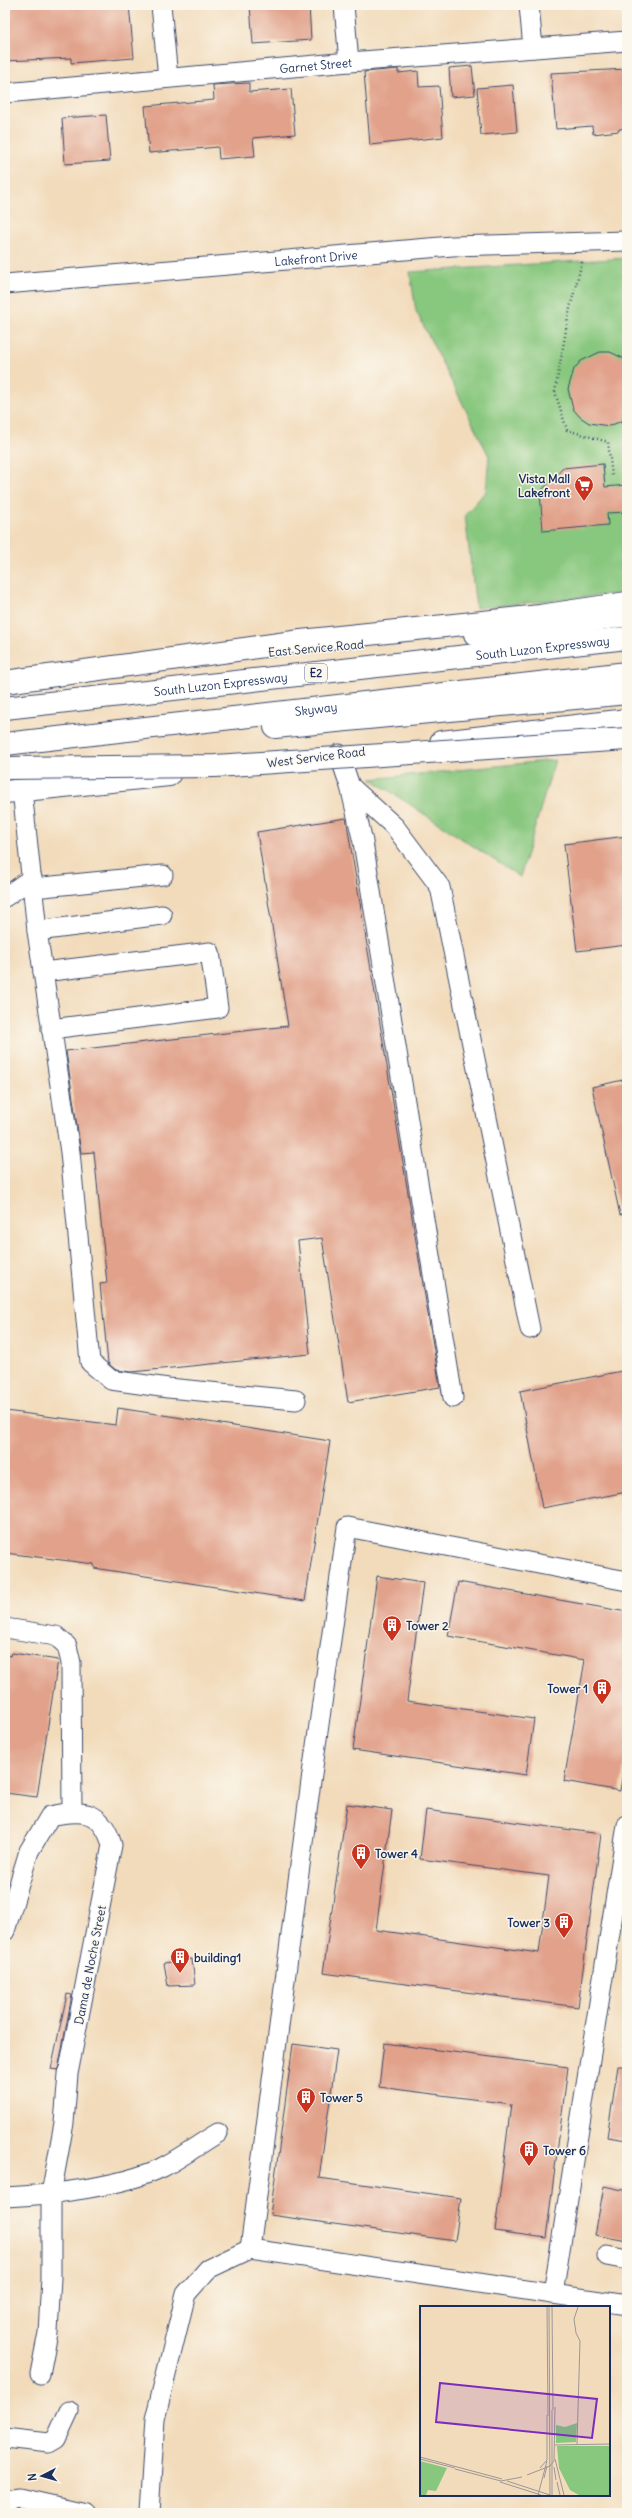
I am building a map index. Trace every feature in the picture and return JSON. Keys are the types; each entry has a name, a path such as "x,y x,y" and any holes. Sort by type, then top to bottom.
{"main road":[{"path":"5,682 301,641 540,616 627,603"},
{"name":"East Service Road","path":"5,678 548,627 627,616"},
{"name":"South Luzon Expressway","path":"5,708 627,638"},
{"name":"Skyway","path":"5,720 627,650"},
{"name":"Skyway","path":"5,744 627,673"},
{"path":"5,755 627,693"},
{"name":"West Service Road","path":"14,791 231,768 627,720"},
{"path":"5,768 215,766 627,739"}],"street":[{"path":"161,5 168,78"},
{"path":"344,5 349,62"},
{"path":"529,5 532,48"},
{"name":"Garnet Street","path":"5,93 349,62 627,41"},
{"name":"Lakefront Drive","path":"5,284 452,246 627,241"},
{"path":"339,754 350,786 363,842 453,1398"},
{"path":"350,786 395,827 440,887 530,1329"},
{"path":"14,791 32,883 37,931 70,1152 90,1362 111,1380 168,1388 296,1400"},
{"path":"5,898 32,883 163,874"},
{"path":"37,931 162,915"},
{"path":"43,972 210,952 218,1008 51,1029"},
{"path":"250,2249 310,1789 347,1526 627,1581"},
{"path":"5,1628 56,1636 66,1646 71,1663 72,1812 50,1816 29,1851 5,1931"},
{"name":"Dama de Noche Street","path":"40,2374 48,2333 52,2278 51,2194 64,2123 68,2074 112,1845 108,1829 95,1816 72,1812"},
{"path":"553,2294 627,1825"},
{"path":"5,2197 51,2194 125,2179 160,2168 218,2133"},
{"path":"149,2513 155,2419 186,2294 208,2269 250,2249 627,2305"},
{"path":"607,2256 627,2260"},
{"path":"5,2438 49,2443 56,2438 69,2411"},
{"path":"5,2513 6,2505 11,2499 20,2498 86,2513"}],"path":[{"path":"588,242 570,308 555,392 567,430 608,442 612,476"}],"green space":[{"path":"627,258 627,593 476,608 465,515 486,491 489,456 416,311 410,272"},
{"path":"555,760 520,877 371,779"}],"building":[{"path":"5,5 129,5 134,58 71,63 71,58 5,61"},
{"path":"250,5 309,5 311,40 253,44"},
{"path":"472,66 475,95 451,97 449,68"},
{"path":"398,69 398,73 418,71 419,87 439,86 443,137 370,145 364,72"},
{"path":"627,69 627,128 619,129 619,131 593,134 592,126 556,129 551,73"},
{"path":"249,83 249,92 291,89 295,134 253,138 255,156 219,159 218,147 149,153 145,106 214,100 213,85"},
{"path":"513,85 517,132 481,135 477,88"},
{"path":"106,115 110,161 65,164 62,118"},
{"path":"600,352 610,352 627,360 627,419 609,426 589,423 580,417 573,409 568,389 574,369 581,361"},
{"name":"Vista Mall Lakefront","path":"603,464 605,487 627,485 627,512 607,513 608,525 543,531 540,492 563,468"},
{"path":"346,818 440,1387 348,1402 322,1238 298,1241 310,1354 132,1372 116,1370 108,1363 100,1284 107,1283 94,1152 81,1153 66,1051 288,1026 257,832"},
{"path":"627,836 627,945 577,951 564,844"},
{"path":"627,1079 627,1214 620,1215 592,1087"},
{"path":"622,1371 627,1400 627,1492 542,1508 520,1391"},
{"path":"118,1408 330,1441 305,1601 94,1568 94,1564 5,1553 5,1411 116,1425"},
{"name":"Tower 2","path":"377,1576 423,1583 407,1701 534,1719 526,1775 353,1750"},
{"name":"Tower 1","path":"458,1582 627,1612 627,1749 620,1791 564,1781 585,1660 448,1636"},
{"path":"12,1653 58,1660 37,1797 5,1793 5,1655 11,1656"},
{"path":"347,1804 392,1810 376,1930 539,1953 549,1876 420,1859 426,1810 601,1834 578,2007 323,1973"},
{"name":"building1","path":"192,1959 195,1985 168,1986 164,1963"},
{"path":"67,1994 72,1995 58,2070 51,2069"},
{"name":"Tower 6","path":"384,2043 568,2067 546,2238 495,2231 511,2104 379,2087"},
{"name":"Tower 5","path":"293,2044 337,2050 319,2178 461,2198 455,2241 270,2215"},
{"path":"618,2066 627,2066 627,2140 607,2137"},
{"path":"604,2186 627,2191 627,2241 595,2235"}],"place":[{"name":"Vista Mall Lakefront","path":"584,502"},
{"name":"Tower 2","path":"392,1642"},
{"name":"Tower 1","path":"602,1705"},
{"name":"Tower 4","path":"361,1870"},
{"name":"Tower 3","path":"564,1939"},
{"name":"building1","path":"180,1974"},
{"name":"Tower 5","path":"306,2114"},
{"name":"Tower 6","path":"529,2167"}]}
